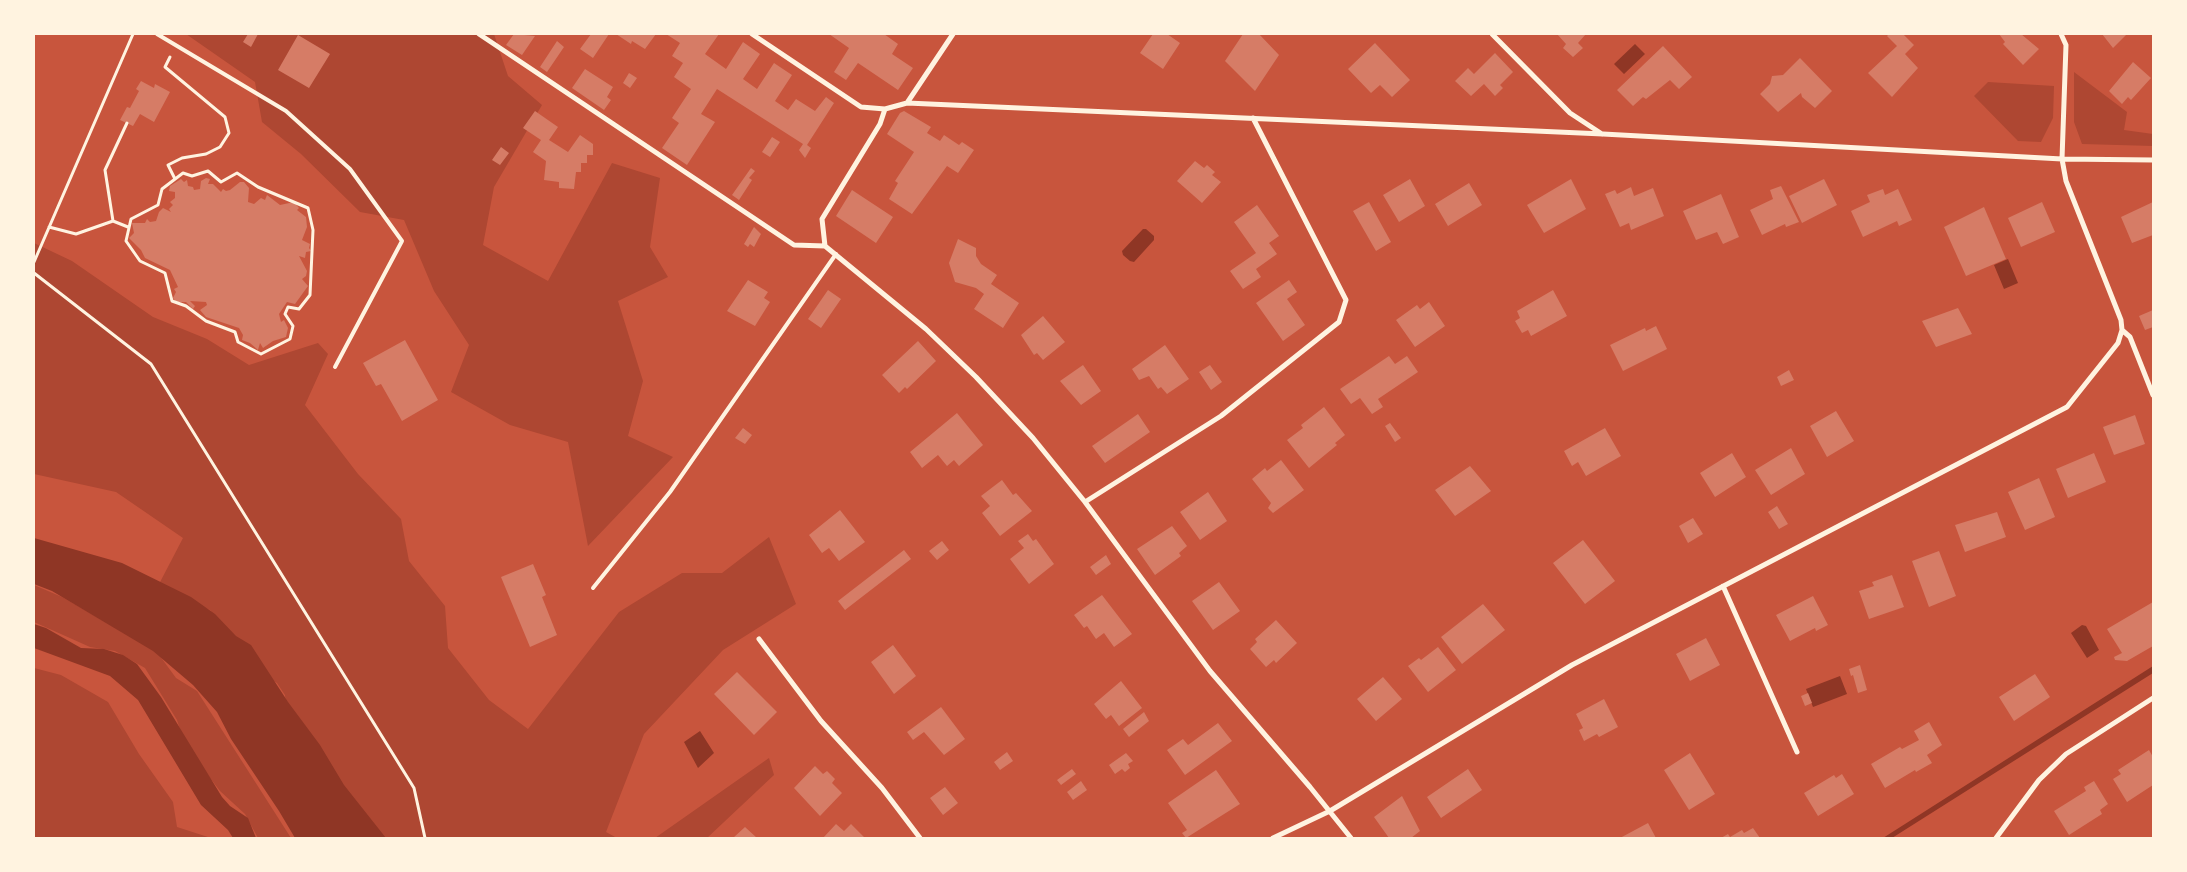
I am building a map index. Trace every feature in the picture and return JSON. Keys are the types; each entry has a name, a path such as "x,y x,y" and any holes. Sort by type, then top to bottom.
{"street":[{"path":"479,34 794,245 825,246 926,329 976,377 1033,438 1085,502 1210,671 1351,838"},
{"path":"752,34 861,107 885,108 907,103 1603,134 2062,159 2153,160"},
{"path":"907,103 953,34"},
{"path":"1492,34 1570,113 1603,134"},
{"path":"1273,838 1330,811 1572,665 2067,407 2118,343 2122,330 2121,320 2066,181 2062,159 2066,45 2061,34"},
{"path":"825,246 822,219 880,124 885,108"},
{"path":"1085,502 1221,416 1339,322 1346,300 1253,118"},
{"path":"2122,330 2130,337 2153,395"},
{"path":"1723,586 1797,752"},
{"path":"759,639 821,721 882,788 920,838"},
{"path":"1996,838 2038,780 2066,754 2153,698"}],"lane":[{"path":"157,34 286,111 350,169 402,241 335,366"},
{"path":"593,588 670,492 836,254"}],"path":[{"path":"34,262 133,34"},
{"path":"175,179 168,165 182,158 206,154 220,147 229,133 225,117 165,67 176,45"},
{"path":"113,221 105,170 127,123"},
{"path":"208,171 221,182 237,173 258,187 308,208 313,230 310,295 299,309 288,308 285,314 293,326 290,339 260,354 238,342 235,332 206,321 186,306 172,301 165,273 140,261 126,241 128,228 131,219 158,205 162,189 183,173 192,176 208,171"},
{"path":"49,228 76,234 113,221 128,228"},
{"path":"34,273 151,364 414,788 425,838"}],"shaded area":[{"path":"186,34 494,34 508,76 542,105 494,187 483,245 548,281 612,163 660,178 650,247 668,277 618,301 643,381 628,436 673,457 588,546 568,442 510,425 451,392 469,345 434,291 404,220 360,212 301,154 262,122 255,82"},
{"path":"1635,44 1645,54 1624,74 1614,64"},
{"path":"2074,72 2127,112 2124,130 2153,134 2153,146 2082,144 2074,122"},
{"path":"1988,82 2054,86 2053,118 2041,142 2018,141 1974,96"},
{"path":"1143,229 1146,229 1154,236 1154,240 1134,262 1130,261 1123,255 1122,251"},
{"path":"34,243 72,261 153,317 207,339 249,365 318,343 328,354 305,405 358,474 401,519 409,561 445,606 448,648 489,700 528,729 619,612 682,573 722,573 769,537 796,604 723,650 644,734 606,832 617,838 378,838 288,726 285,695 277,683 256,670 210,610 158,586 183,538 116,492 34,474"},
{"path":"2008,259 2018,283 2004,289 1994,265"},
{"path":"34,538 122,563 191,597 215,614 236,636 251,645 288,702 320,745 344,785 386,838 295,838 231,739 217,712 193,685 153,651 52,591 34,584"},
{"path":"34,585 62,597 157,652 176,678 197,691 291,838 258,838 245,814 220,791 185,745 177,720 145,668 115,651 90,647 34,622"},
{"path":"34,624 46,628 81,648 104,649 123,655 137,664 161,697 222,797 230,806 248,818 256,838 233,838 228,830 201,805 138,700 110,676 34,648"},
{"path":"2082,625 2086,626 2099,650 2087,658 2071,633"},
{"path":"2153,666 2153,673 1892,838 1883,838"},
{"path":"34,668 61,675 108,702 139,754 173,802 177,827 211,838 34,838"},
{"path":"1840,676 1847,694 1813,707 1806,689"},
{"path":"700,731 714,753 698,768 684,742"},
{"path":"769,758 774,775 707,838 655,838"}],"building":[{"path":"248,34 258,34 251,47 243,42"},
{"path":"514,34 535,36 522,55 506,45"},
{"path":"591,34 609,34 593,58 580,49"},
{"path":"616,34 656,34 645,49 632,41 631,44"},
{"path":"666,34 719,34 705,54 726,69 743,42 760,54 743,79 757,89 774,63 792,75 775,101 788,110 796,99 815,111 826,97 834,103 807,145 811,148 805,158 799,150 803,144 717,89 701,114 715,122 687,165 662,148 679,123 672,118 691,89 674,77 683,63 672,56 680,43"},
{"path":"829,34 884,34 898,44 892,54 913,68 898,90 858,63 846,80 834,72 849,48"},
{"path":"1153,34 1167,34 1180,43 1163,69 1140,53"},
{"path":"1243,34 1259,34 1279,55 1255,91 1225,61"},
{"path":"1557,34 1586,34 1578,43 1583,48 1573,57 1563,48 1566,44"},
{"path":"1889,34 1903,34 1914,45 1905,54 1918,68 1892,97 1868,73 1897,46 1887,36"},
{"path":"1999,34 2021,34 2039,49 2023,65 2003,44 2005,42"},
{"path":"2102,34 2127,34 2113,48"},
{"path":"298,35 330,54 309,88 278,70"},
{"path":"557,41 564,47 547,72 540,67"},
{"path":"1375,43 1410,80 1392,97 1380,85 1371,93 1348,69"},
{"path":"1663,46 1692,77 1679,89 1670,80 1646,99 1643,97 1633,106 1617,90"},
{"path":"1495,53 1513,72 1500,85 1503,88 1495,96 1484,84 1471,96 1455,81 1468,68 1474,74"},
{"path":"1800,58 1832,91 1815,108 1802,97 1801,93 1778,112 1760,94 1770,84 1772,76 1783,75"},
{"path":"2133,62 2151,78 2131,100 2128,97 2122,104 2109,91"},
{"path":"585,69 613,87 607,97 611,100 604,110 572,88"},
{"path":"629,73 637,78 630,88 623,83"},
{"path":"141,81 154,88 155,84 170,92 154,122 140,114 133,126 120,120 127,107 130,108 139,91 136,89"},
{"path":"535,111 558,127 549,140 568,152 580,135 593,144 593,155 587,155 587,163 581,163 581,172 576,172 574,189 559,188 559,182 544,180 546,161 533,152 541,140 523,128"},
{"path":"904,111 931,127 927,133 940,141 944,135 959,145 962,142 974,150 958,173 947,166 912,214 889,199 898,183 895,181 914,152 887,134 900,113"},
{"path":"772,137 780,142 770,157 762,152"},
{"path":"501,147 509,153 500,165 492,160"},
{"path":"1195,161 1204,168 1207,165 1215,172 1212,175 1221,182 1202,203 1177,181"},
{"path":"751,168 755,171 749,178 752,180 739,200 732,195"},
{"path":"206,178 210,179 208,184 213,184 221,192 223,189 226,191 230,190 240,182 244,182 249,188 248,202 254,204 261,198 265,200 267,195 280,205 294,202 299,208 297,210 306,217 307,227 302,240 310,244 309,248 311,251 306,252 305,258 299,256 307,271 306,276 302,279 308,286 295,304 287,302 279,314 281,322 284,320 288,328 286,337 273,341 263,348 260,343 258,350 250,343 242,340 243,335 239,328 206,317 200,310 207,305 206,302 190,301 195,306 193,309 186,302 176,302 173,298 176,292 174,289 178,287 170,270 145,258 141,250 129,238 134,233 132,223 145,223 147,219 150,222 156,221 159,212 163,208 171,212 169,209 173,205 170,202 175,198 175,192 169,191 170,186 181,179 184,182 187,180 188,186 193,187 194,190 200,189 201,181"},
{"path":"1410,179 1425,206 1399,222 1383,195"},
{"path":"1571,179 1586,209 1544,233 1527,205"},
{"path":"1824,179 1837,205 1802,223 1789,196"},
{"path":"1469,183 1482,205 1448,226 1435,204"},
{"path":"1781,186 1799,222 1786,227 1785,224 1762,235 1750,210 1773,199 1770,190"},
{"path":"1631,187 1634,196 1653,188 1664,216 1631,230 1629,223 1620,227 1605,194 1615,190 1617,194"},
{"path":"1883,189 1885,195 1898,189 1912,220 1899,226 1897,221 1863,237 1851,211 1870,202 1867,195"},
{"path":"852,190 893,217 876,243 836,216"},
{"path":"1721,194 1739,237 1723,244 1717,232 1696,240 1683,211"},
{"path":"1369,202 1391,242 1376,251 1353,211"},
{"path":"2042,202 2055,232 2021,247 2008,218"},
{"path":"2153,202 2153,235 2132,243 2121,217"},
{"path":"1257,205 1279,236 1269,243 1277,254 1256,269 1261,277 1243,289 1230,271 1256,253 1234,222"},
{"path":"1984,207 2006,259 1966,276 1944,227"},
{"path":"754,227 761,234 754,247 750,244 748,247 744,244"},
{"path":"958,239 976,248 976,256 981,264 997,275 991,284 1019,303 1003,328 974,309 984,294 976,288 955,282 949,263"},
{"path":"748,280 768,292 764,298 770,302 755,326 727,311"},
{"path":"1289,280 1297,292 1287,299 1305,325 1283,341 1256,303"},
{"path":"828,290 841,299 821,328 808,319"},
{"path":"1553,290 1567,316 1531,336 1528,330 1522,333 1515,321 1520,318 1517,311"},
{"path":"1429,302 1445,326 1415,347 1396,320 1417,305 1420,309"},
{"path":"1958,308 1972,334 1936,347 1922,321"},
{"path":"2153,310 2153,327 2145,330 2139,316"},
{"path":"1043,316 1065,342 1043,360 1037,353 1034,355 1021,335"},
{"path":"1656,326 1667,349 1623,371 1610,345 1645,328 1646,331"},
{"path":"405,340 438,400 402,421 381,384 376,386 363,363"},
{"path":"918,341 936,361 907,389 905,387 899,393 882,375"},
{"path":"1165,345 1189,379 1167,394 1161,387 1158,389 1149,376 1139,380 1132,369"},
{"path":"1389,356 1395,364 1407,356 1418,372 1378,399 1383,407 1372,414 1360,398 1351,404 1340,389"},
{"path":"1083,365 1101,391 1081,405 1060,381"},
{"path":"1210,365 1222,382 1211,390 1199,372"},
{"path":"1789,370 1794,380 1781,386 1777,377"},
{"path":"1324,407 1345,435 1335,443 1337,445 1309,468 1287,440 1303,428 1301,425"},
{"path":"1836,411 1854,441 1827,457 1810,426"},
{"path":"957,413 983,445 959,466 954,460 947,466 938,455 922,468 910,452"},
{"path":"1138,414 1150,432 1105,463 1092,446"},
{"path":"2135,415 2145,444 2114,455 2103,427"},
{"path":"1390,423 1401,438 1395,442 1385,426"},
{"path":"743,428 752,435 745,444 735,438"},
{"path":"1605,428 1621,456 1586,476 1578,462 1572,466 1564,451"},
{"path":"1791,448 1805,474 1771,495 1755,470"},
{"path":"1732,453 1746,477 1715,497 1700,473"},
{"path":"2094,453 2106,482 2068,498 2056,469"},
{"path":"1281,460 1304,490 1273,513 1268,508 1271,503 1252,479 1265,468 1267,471"},
{"path":"1470,466 1491,491 1455,516 1435,490"},
{"path":"2039,478 2055,517 2025,530 2008,492"},
{"path":"1002,480 1013,495 1016,493 1032,511 1000,536 982,513 990,506 981,496"},
{"path":"1208,492 1227,521 1200,540 1180,512"},
{"path":"1777,506 1788,524 1779,529 1768,512"},
{"path":"840,510 865,542 839,561 829,548 822,553 809,535"},
{"path":"1997,512 2006,537 1965,552 1955,525"},
{"path":"1693,518 1703,534 1688,543 1679,526"},
{"path":"1172,526 1187,546 1179,553 1181,556 1155,575 1137,549"},
{"path":"1028,534 1033,541 1036,539 1054,564 1029,584 1010,559 1024,548 1018,541"},
{"path":"1583,540 1615,581 1585,604 1553,563"},
{"path":"942,541 949,550 937,560 929,551"},
{"path":"904,550 911,559 845,610 838,601"},
{"path":"1939,551 1956,596 1929,607 1912,561"},
{"path":"1106,555 1111,564 1096,575 1090,567"},
{"path":"533,564 546,595 542,597 557,635 530,647 501,577"},
{"path":"1892,575 1904,607 1869,619 1859,591 1874,586 1872,582"},
{"path":"1219,582 1240,611 1213,630 1192,601"},
{"path":"1102,595 1132,634 1114,647 1104,633 1096,639 1087,626 1084,628 1074,615"},
{"path":"1813,596 1828,625 1816,631 1815,628 1790,641 1776,615"},
{"path":"2153,602 2153,646 2127,661 2115,660 2114,657 2122,653 2107,629"},
{"path":"1483,604 1505,630 1462,664 1441,637"},
{"path":"1276,620 1297,643 1276,663 1274,660 1266,667 1250,649 1257,642 1255,639"},
{"path":"1706,638 1720,665 1690,681 1676,654"},
{"path":"893,645 916,676 894,694 871,662"},
{"path":"1438,647 1456,670 1428,692 1408,666 1419,658 1421,660"},
{"path":"1860,665 1867,690 1858,693 1853,675 1851,676 1849,669"},
{"path":"737,672 777,712 754,735 714,694"},
{"path":"2035,674 2050,697 2014,721 1999,697"},
{"path":"1383,677 1402,699 1376,721 1357,699"},
{"path":"1121,681 1142,708 1119,726 1111,715 1106,719 1094,704"},
{"path":"1808,693 1812,703 1805,706 1801,696"},
{"path":"1604,699 1618,727 1599,737 1597,734 1584,741 1579,730 1583,728 1576,714"},
{"path":"941,707 965,739 944,755 924,732 913,740 907,732"},
{"path":"1144,712 1149,721 1129,737 1123,729"},
{"path":"1929,722 1942,745 1927,755 1932,763 1916,772 1915,770 1885,788 1871,764 1900,747 1902,749 1919,740 1914,731"},
{"path":"1218,723 1232,741 1185,775 1167,750 1183,739 1188,745"},
{"path":"2149,750 2153,757 2153,785 2127,802 2113,779 2121,774 2118,770"},
{"path":"1007,752 1013,761 1000,770 994,762"},
{"path":"1126,753 1133,761 1128,764 1130,768 1125,772 1122,769 1115,774 1109,765"},
{"path":"1690,753 1715,794 1689,810 1664,770"},
{"path":"815,766 823,774 827,771 835,779 832,783 842,793 820,816 794,788"},
{"path":"1072,769 1076,774 1061,785 1057,780"},
{"path":"1468,769 1482,790 1441,818 1427,797"},
{"path":"1216,770 1240,804 1186,838 1182,833 1187,830 1168,803"},
{"path":"1842,774 1854,794 1818,816 1804,793 1834,775 1836,778"},
{"path":"1081,781 1087,790 1073,800 1067,792"},
{"path":"2094,781 2108,804 2100,810 2102,814 2069,835 2054,811 2086,791 2084,787"},
{"path":"945,787 958,803 943,815 930,798"},
{"path":"1402,796 1420,831 1411,838 1389,838 1374,817"},
{"path":"1648,823 1656,838 1620,838"},
{"path":"836,824 844,831 851,824 865,838 823,838"},
{"path":"745,827 757,838 733,838"},
{"path":"1753,828 1760,838 1721,838 1728,834 1730,837 1742,830 1744,833"}]}
